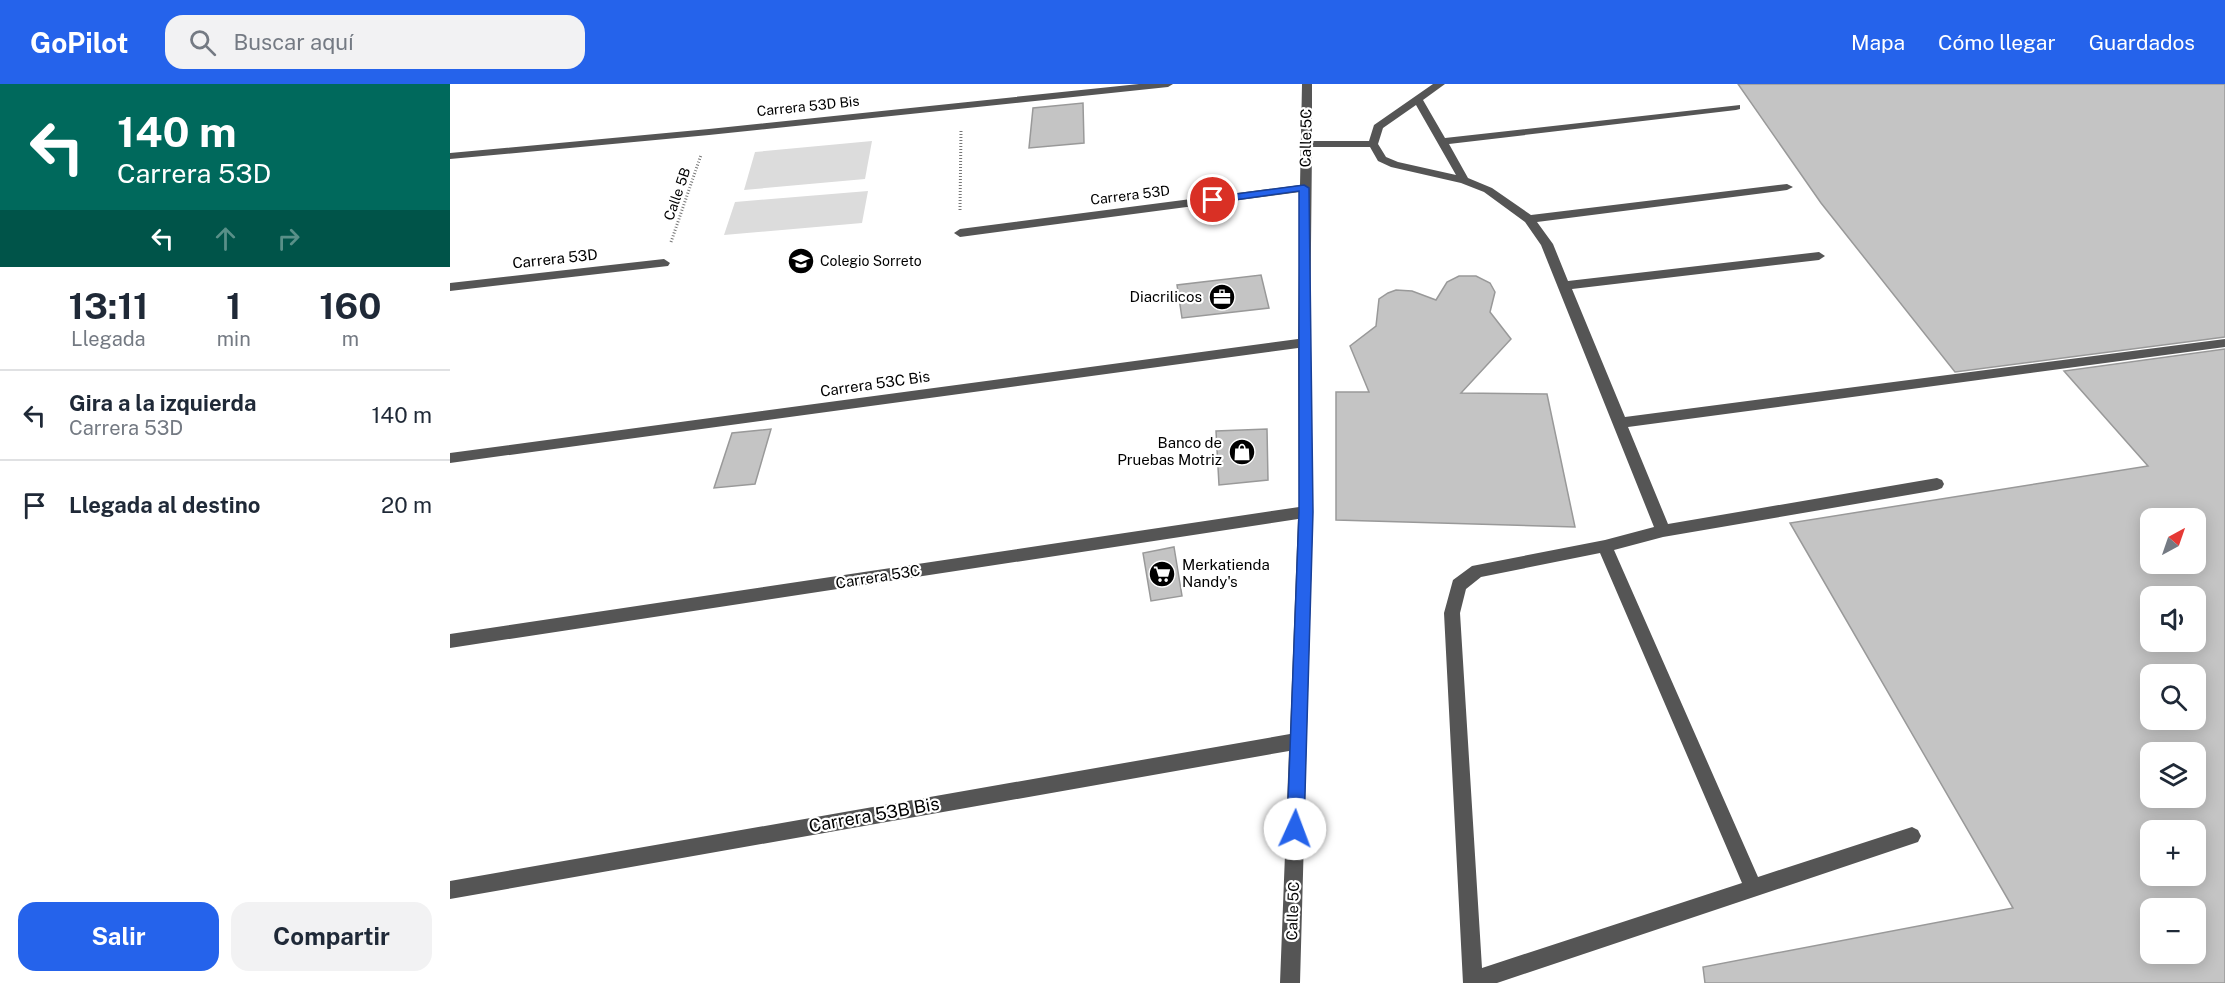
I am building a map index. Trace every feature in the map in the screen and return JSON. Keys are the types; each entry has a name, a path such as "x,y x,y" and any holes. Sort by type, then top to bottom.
{"street":[{"name":"Carrera 53D Bis","path":"450,156 709,132 1122,86 1168,84"},
{"name":"Calle 5C","path":"1290,983 1306,512 1304,188 1307,84"},
{"path":"1440,84 1377,127 1373,144 1382,159 1395,165 1464,180 1488,190 1529,219 1547,244 1663,531"},
{"path":"1417,98 1464,180"},
{"path":"1442,142 1736,107"},
{"path":"1306,144 1373,144"},
{"path":"1529,219 1787,187"},
{"name":"Carrera 53D","path":"960,233 1304,188"},
{"path":"1564,286 1819,256"},
{"name":"Carrera 53D","path":"450,287 664,263"},
{"name":"Carrera 53C Bis","path":"450,458 1304,343"},
{"path":"1620,423 2225,344"},
{"path":"1912,836 1473,982 1452,613 1459,585 1477,571 1605,546 1663,531 1937,484"},
{"name":"Carrera 53C","path":"450,641 1306,512"},
{"path":"1605,546 1753,887"},
{"name":"Carrera 53B Bis","path":"450,890 1298,741"}],"path":[{"path":"960,233 961,105"},
{"name":"Calle 5B","path":"664,263 709,132"}],"shaded area":[{"path":"872,141 865,179 744,190 755,152"},
{"path":"868,191 862,223 724,235 735,202"}],"building":[{"path":"1738,84 2225,84 2225,337 1955,372 1821,203"},
{"path":"1083,103 1084,143 1029,148 1033,108"},
{"name":"Diacrilicos","path":"1261,275 1269,308 1182,318 1177,285"},
{"path":"1459,276 1476,276 1490,283 1495,292 1490,312 1511,339 1461,393 1547,394 1575,527 1336,520 1336,392 1369,392 1350,346 1376,326 1379,299 1388,293 1396,290 1412,291 1436,300 1447,282"},
{"path":"2225,349 2225,983 1705,983 1703,967 2013,908 1790,523 2148,466 2064,371"},
{"path":"771,429 755,484 714,488 732,433"},
{"name":"Banco de Pruebas Motriz","path":"1267,429 1268,480 1219,485 1216,431"},
{"name":"Merkatienda Nandy's","path":"1174,547 1182,596 1151,601 1143,553"}],"place":[{"name":"Colegio Sorreto","path":"801,261"},
{"name":"Diacrilicos","path":"1222,297"},
{"name":"Banco de Pruebas Motriz","path":"1242,452"},
{"name":"Merkatienda Nandy's","path":"1162,574"}],"route":[{"path":"1213,200 1304,188 1306,512 1295,829"}]}
